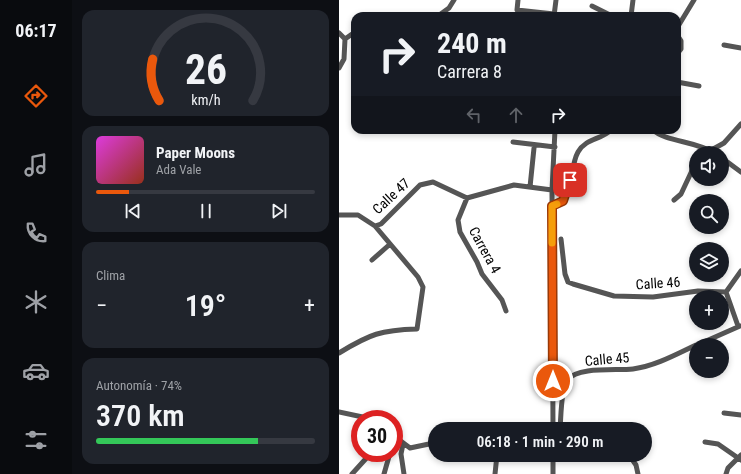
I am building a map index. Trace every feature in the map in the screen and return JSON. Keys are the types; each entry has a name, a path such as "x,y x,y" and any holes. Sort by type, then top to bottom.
{"street":[{"path":"444,12 449,8 454,0"},
{"path":"518,0 517,10 532,12"},
{"path":"554,12 556,0"},
{"path":"632,12 633,0"},
{"path":"681,21 694,0"},
{"path":"592,6 603,12"},
{"path":"339,33 345,39 344,60 339,68"},
{"path":"345,39 351,35"},
{"path":"724,45 741,48"},
{"path":"681,83 699,86"},
{"path":"719,146 741,124"},
{"path":"553,422 552,190 555,134"},
{"path":"552,206 563,201 567,194 577,153 583,144 606,134"},
{"path":"659,134 690,142 698,146"},
{"path":"513,142 555,148"},
{"path":"530,187 534,148"},
{"path":"729,163 741,172"},
{"path":"674,200 681,194 689,177"},
{"name":"Calle 47","path":"339,215 358,215 375,226 385,222 421,185 433,182 467,198"},
{"path":"467,198 507,186 552,190"},
{"name":"Carrera 4","path":"467,198 458,220 460,232 482,274 502,300 506,311"},
{"path":"339,353 364,338 376,333 391,330 417,329 423,288 418,277 389,245 375,226"},
{"name":"Calle 46","path":"561,239 565,274 568,282 614,296 653,297 689,292"},
{"path":"372,260 389,245"},
{"path":"727,290 741,270"},
{"path":"729,300 739,326"},
{"name":"Calle 45","path":"712,338 739,326"},
{"name":"Calle 45","path":"561,422 566,381 571,377 584,372 633,369 658,363 689,349"},
{"path":"339,412 351,415"},
{"path":"724,413 741,415"},
{"path":"705,442 718,444 740,458 728,468 726,474"},
{"path":"403,444 410,448 428,444"},
{"path":"352,474 363,462"},
{"path":"384,474 387,462"},
{"path":"402,462 404,474"},
{"path":"495,474 496,462"},
{"path":"553,462 553,474"},
{"path":"634,462 638,474"}],"slow traffic":[{"path":"552,243 552,206 557,204"}],"route":[{"path":"553,381 552,206 563,201 567,194 570,180"}]}
